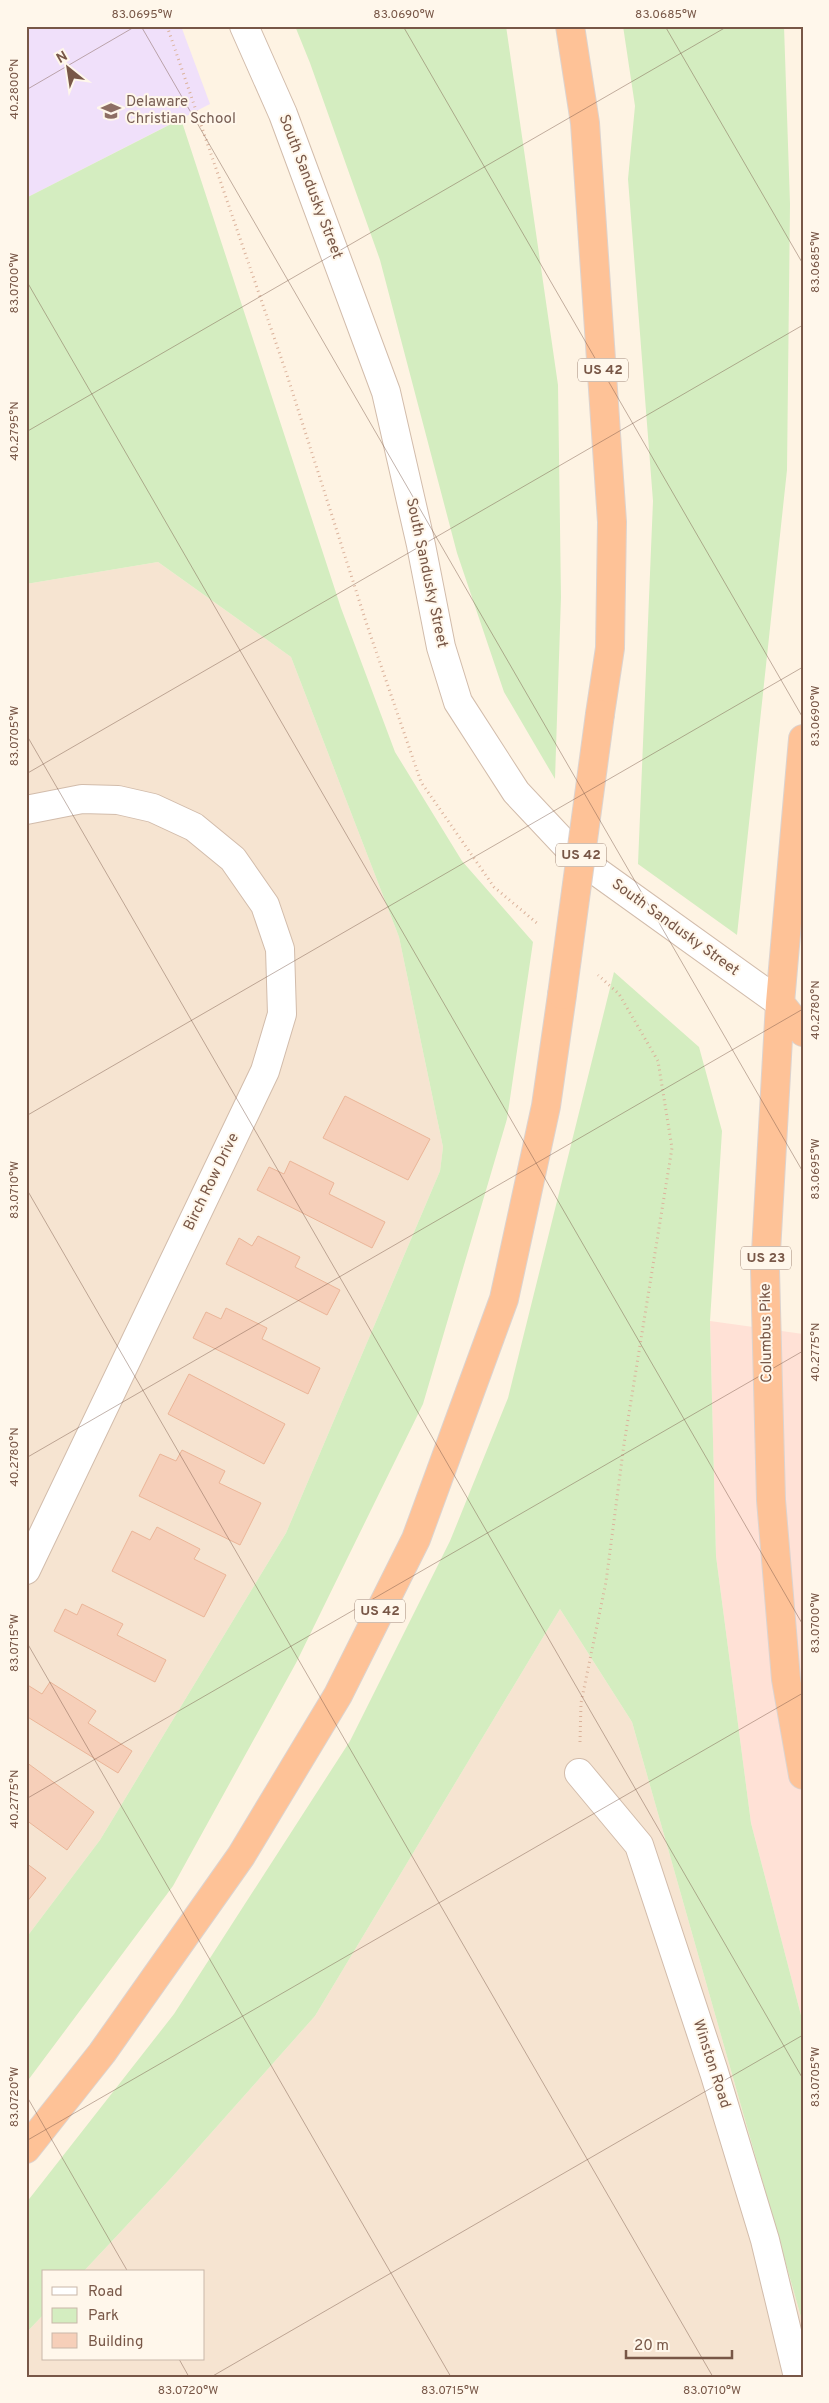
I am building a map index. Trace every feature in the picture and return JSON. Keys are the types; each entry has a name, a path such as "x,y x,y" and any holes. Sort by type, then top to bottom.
{"highway":[{"name":"US 42","path":"26,2149 102,2053 241,1856 338,1694 416,1539 504,1299 546,1106 610,648 612,522 585,123 570,26"},
{"name":"Columbus Pike","path":"803,739 780,1003 765,1270 771,1500 786,1679 803,1775"},
{"path":"780,1003 803,1032"}],"street":[{"name":"South Sandusky Street","path":"244,26 283,114 386,392 421,545 441,647 458,702 516,792 578,858 780,1003"},
{"name":"Birch Row Drive","path":"26,810 82,799 118,800 153,808 194,827 233,859 265,905 280,948 282,1014 265,1071 26,1570"},
{"name":"Winston Road","path":"579,1773 639,1845 714,2072 762,2231 798,2377"}],"path":[{"path":"167,26 287,375 367,625 420,782 494,887 538,925"},
{"path":"579,1773 581,1703 606,1582 624,1444 672,1148 658,1061 620,994 590,969"}],"shaded area":[{"name":"Delaware Christian School","path":"26,26 181,26 210,104 26,198"},
{"path":"158,562 291,657 399,937 443,1147 440,1171 286,1533 100,1840 26,1938 26,584"},
{"path":"710,1321 803,1334 803,2023 751,1823 716,1556"},
{"path":"560,1609 632,1722 803,2324 803,2377 26,2377 26,2333 42,2316 42,2360 205,2360 205,2270 85,2270 172,2177 315,2016"}],"green space":[{"path":"295,26 506,26 558,385 561,597 555,779 504,692 457,553 380,260"},
{"path":"623,26 784,26 790,204 787,470 737,935 638,864 653,501 628,179 635,106"},
{"path":"181,119 341,608 395,752 462,861 533,942 507,1119 423,1404 296,1663 173,1886 26,2083 26,1938 100,1840 286,1533 440,1171 443,1147 399,937 291,657 158,562 26,584 26,198"},
{"path":"614,972 699,1047 722,1131 710,1321 716,1556 751,1823 803,2023 803,2324 632,1722 560,1609 315,2016 172,2177 85,2270 42,2270 42,2316 26,2333 26,2203 174,2014 350,1741 450,1541 508,1398"}],"building":[{"path":"345,1096 430,1139 408,1180 323,1138"},
{"path":"290,1161 334,1183 329,1194 385,1222 372,1248 257,1190 269,1167 284,1174"},
{"path":"258,1236 300,1257 295,1267 340,1290 327,1315 226,1264 239,1238 252,1246"},
{"path":"226,1308 267,1328 262,1339 320,1368 308,1394 193,1338 206,1312 221,1319"},
{"path":"189,1374 285,1424 264,1464 168,1414"},
{"path":"182,1450 225,1471 219,1483 261,1503 240,1545 139,1496 160,1454 176,1461"},
{"path":"157,1527 200,1549 194,1559 226,1575 204,1617 112,1571 132,1531 150,1540"},
{"path":"82,1604 123,1624 117,1635 166,1660 155,1682 54,1631 65,1609 77,1615"},
{"path":"50,1682 96,1711 88,1723 132,1751 118,1773 26,1716 26,1684 42,1694"},
{"path":"26,1762 94,1812 67,1850 26,1820"},
{"path":"26,1863 46,1878 26,1903"}],"place":[{"name":"Delaware Christian School","path":"111,111"}]}
